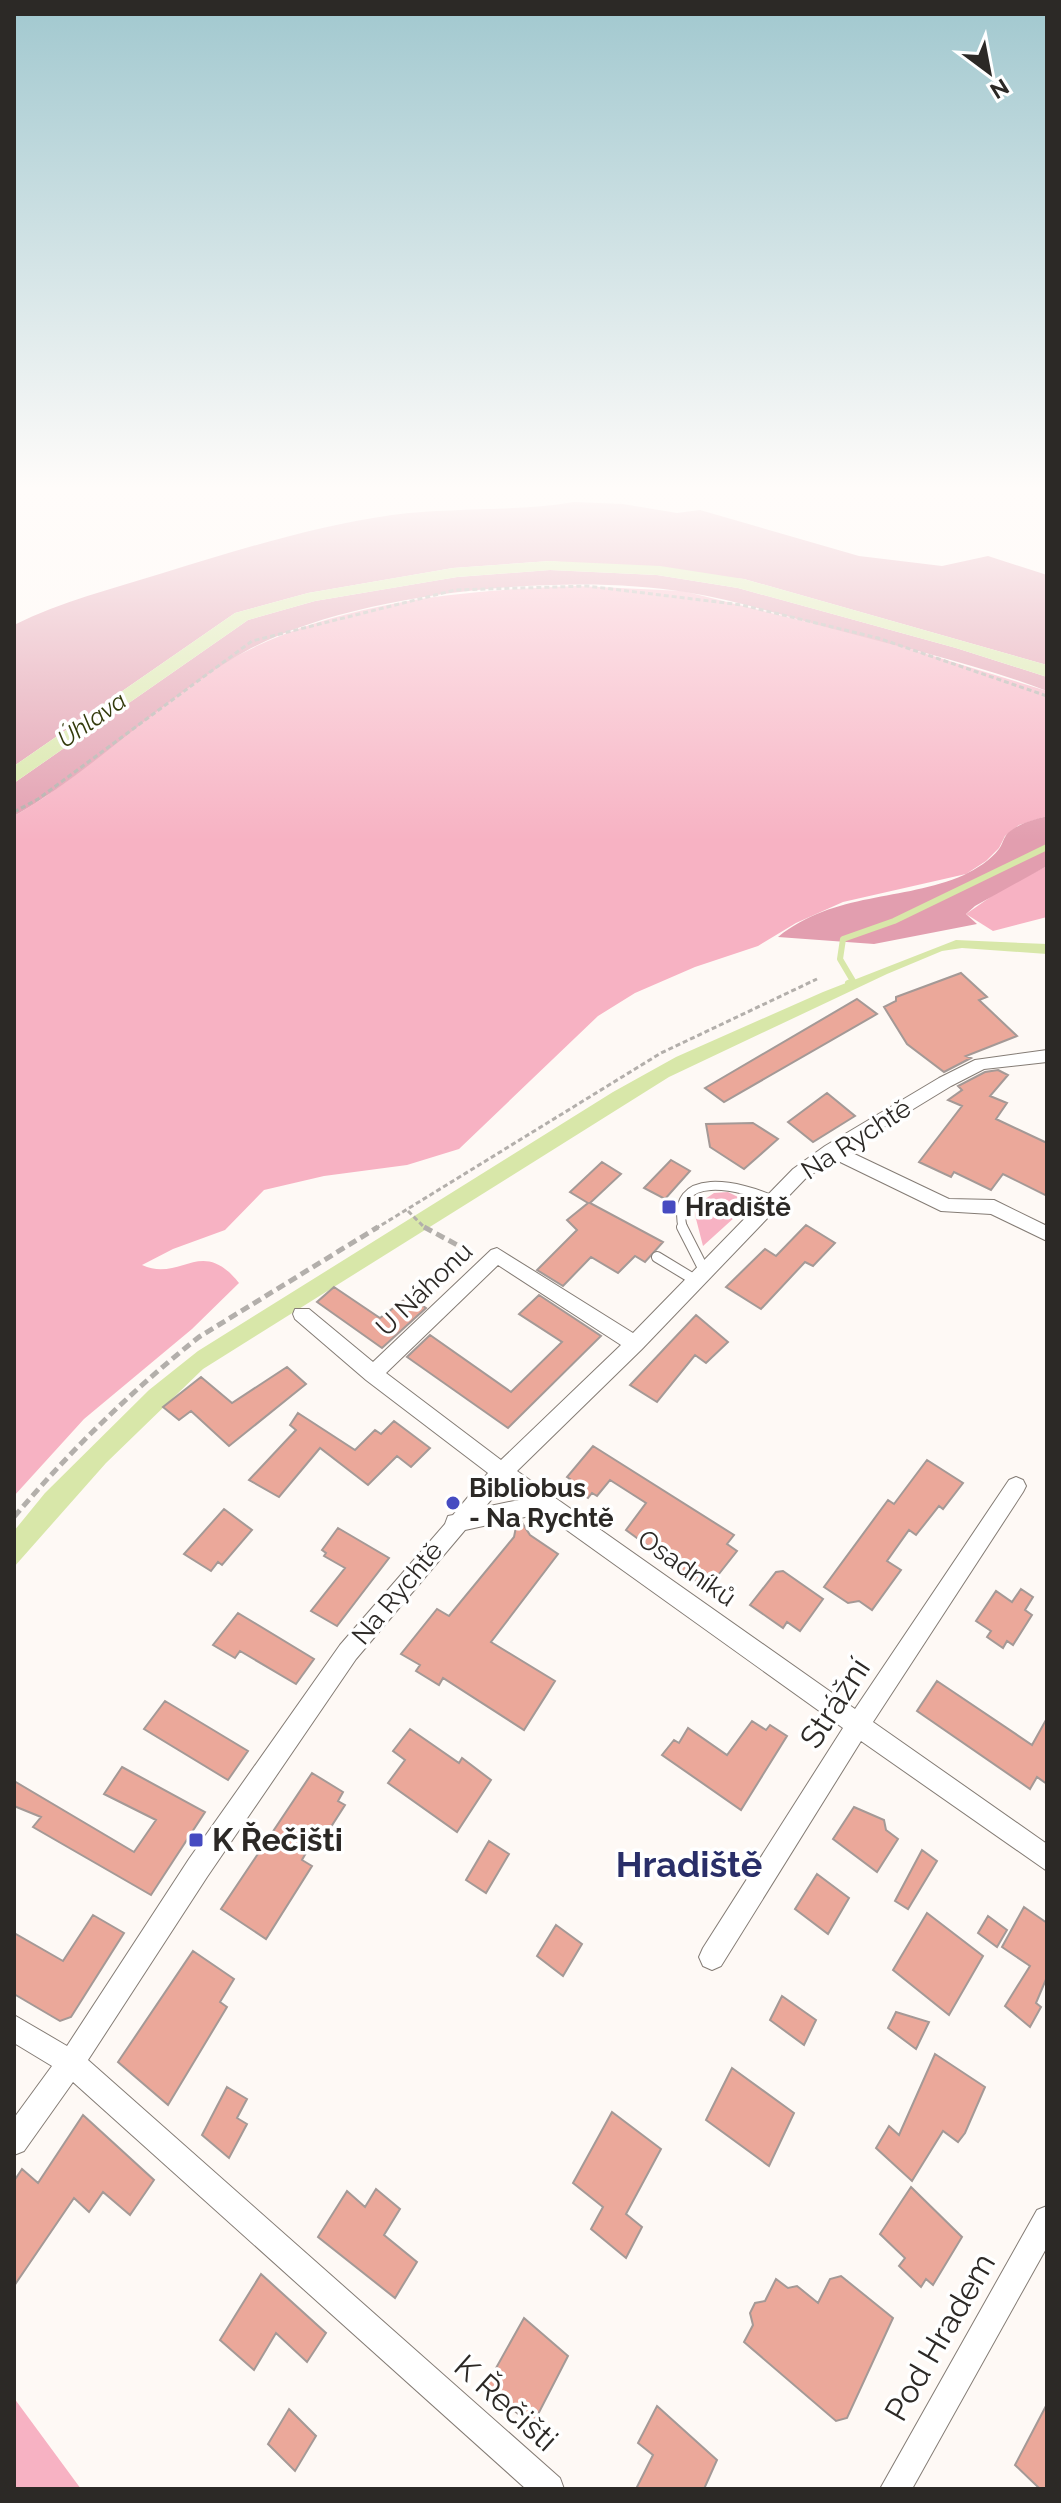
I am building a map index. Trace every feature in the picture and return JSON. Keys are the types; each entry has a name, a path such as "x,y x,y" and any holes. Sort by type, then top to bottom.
{"street":[{"name":"Na Rychtě","path":"14,2141 71,2063 331,1675 455,1523 502,1472 635,1344 773,1200 831,1150 981,1064 1047,1056"},
{"path":"831,1150 947,1206 994,1207 1047,1234"},
{"name":"U Náhonu","path":"373,1374 497,1255 635,1344"},
{"name":"Osadníků","path":"302,1314 373,1374 502,1472 1047,1859"},
{"name":"Strážní","path":"712,1957 859,1723 1016,1486"},
{"path":"455,1523 546,1503"},
{"name":"K Řečišti","path":"14,2028 71,2063 549,2489"},
{"name":"Pod Hradem","path":"895,2489 1047,2220"}],"lane":[{"path":"699,1275 683,1227 681,1212 688,1198 705,1187 733,1184 773,1200"},
{"path":"657,1257 699,1275"}],"path":[{"path":"14,812 38,799 252,641 384,608"},
{"path":"754,608 878,638 1047,696"},
{"path":"14,1517 96,1426 145,1378 199,1337 661,1053 817,979"},
{"path":"408,1211 427,1230 490,1262"}],"shaded area":[{"path":"254,608 235,613 14,766 14,625 50,609"},
{"path":"291,608 370,608 291,631 215,669 73,777 14,816 14,783 248,620"},
{"path":"372,608 751,608 884,641 1047,691 1047,816 1019,825 1005,836 999,848 986,861 966,874 843,902 796,923 758,946 695,967 635,993 598,1016 459,1149 407,1165 324,1176 264,1190 225,1230 173,1249 142,1265 168,1269 202,1261 213,1262 226,1269 239,1283 192,1329 84,1419 14,1496 14,816 82,770 189,685 233,658 279,636"},
{"path":"757,608 810,608 956,648 1047,677 1047,691 943,658"},
{"path":"845,608 1047,608 1047,665"},
{"path":"1047,816 1047,866 975,906 966,914 977,924 874,944 778,937 800,922 846,904 917,890 964,875 992,857 1012,830"},
{"path":"1047,866 1047,917 993,931 966,914 1002,889"},
{"path":"728,1192 744,1200 746,1207 703,1246 695,1215 698,1204 714,1193"},
{"path":"14,2398 81,2489 14,2489"}],"water":[{"name":"Úhlava","path":"254,608 291,608 248,620 14,783 14,766 235,613"},
{"path":"810,608 845,608 1047,665 1047,677"},
{"path":"956,940 1047,944 1047,954 962,948 942,951 669,1077 203,1369 106,1463 14,1567 14,1531 45,1493 149,1390 198,1351 613,1092 676,1057 823,992"}],"building":[{"path":"961,973 987,997 979,1000 1017,1036 966,1056 971,1058 944,1072 907,1044 884,1007 896,1001 896,997"},
{"path":"857,999 877,1014 724,1102 705,1088"},
{"path":"998,1070 1008,1075 990,1096 1007,1103 996,1119 1047,1143 1047,1196 1003,1174 991,1190 954,1172 951,1177 919,1162 962,1106 948,1100 962,1090 958,1086 985,1072"},
{"path":"827,1093 855,1116 813,1142 788,1122"},
{"path":"753,1123 778,1139 744,1169 710,1147 706,1124"},
{"path":"671,1160 690,1171 665,1199 644,1188"},
{"path":"602,1162 621,1174 590,1203 663,1242 645,1262 635,1256 618,1273 591,1257 563,1286 537,1270 577,1230 567,1220 588,1203 570,1192"},
{"path":"806,1225 835,1243 813,1266 805,1262 761,1309 726,1287 765,1249 776,1256"},
{"path":"334,1287 380,1318 409,1296 426,1308 382,1348 317,1302"},
{"path":"539,1295 601,1336 508,1428 407,1357 430,1335 511,1392 562,1342 519,1314"},
{"path":"696,1315 728,1342 706,1363 695,1355 657,1402 630,1385"},
{"path":"287,1367 306,1384 229,1446 191,1411 179,1420 163,1407 201,1377 232,1403"},
{"path":"298,1413 355,1450 375,1430 381,1434 394,1421 430,1448 411,1467 397,1456 368,1485 320,1448 279,1497 249,1480 296,1430 290,1425"},
{"path":"593,1446 734,1535 727,1544 737,1551 707,1589 626,1530 646,1503 610,1480 597,1496 592,1493 588,1498 566,1484 570,1479 567,1477"},
{"path":"927,1460 963,1483 943,1509 939,1506 916,1535 909,1530 887,1561 901,1570 872,1610 859,1601 848,1603 824,1587 888,1500 894,1504"},
{"path":"224,1509 252,1530 222,1565 218,1562 211,1571 184,1554"},
{"path":"521,1521 530,1535 558,1554 491,1642 555,1681 524,1730 443,1678 439,1685 416,1671 420,1665 401,1654 437,1609 449,1616 514,1537 517,1522"},
{"path":"338,1528 389,1558 337,1626 311,1611 345,1568 324,1556 326,1553 322,1550"},
{"path":"783,1571 823,1599 800,1631 787,1622 783,1628 750,1605 776,1572"},
{"path":"1021,1589 1033,1597 1025,1610 1032,1615 1013,1645 1007,1641 1003,1648 987,1637 991,1631 976,1621 996,1591 1012,1602"},
{"path":"238,1613 314,1659 296,1684 240,1651 235,1658 213,1645"},
{"path":"937,1681 1032,1745 1047,1718 1047,1784 1037,1777 1030,1789 917,1711"},
{"path":"165,1701 248,1751 228,1780 144,1729"},
{"path":"752,1721 766,1730 770,1725 787,1736 741,1810 662,1755 674,1740 679,1743 688,1728 727,1755"},
{"path":"410,1729 459,1763 462,1758 491,1780 457,1832 388,1783 405,1760 393,1751"},
{"path":"122,1767 205,1812 151,1895 33,1827 41,1817 14,1806 14,1781 134,1852 156,1820 104,1794"},
{"path":"312,1773 343,1792 338,1801 345,1805 327,1833 320,1828 302,1860 312,1866 266,1939 221,1909"},
{"path":"854,1807 884,1820 886,1830 898,1839 877,1872 833,1839"},
{"path":"489,1841 509,1854 486,1893 466,1880"},
{"path":"922,1850 937,1861 908,1909 895,1901"},
{"path":"817,1874 849,1898 828,1934 795,1909"},
{"path":"1024,1907 1047,1923 1047,1977 1036,2003 1041,2007 1030,2027 1005,2006 1030,1966 1002,1947"},
{"path":"927,1913 983,1956 949,2015 893,1970"},
{"path":"93,1915 124,1933 71,2017 60,2021 14,1994 14,1933 63,1961"},
{"path":"988,1916 1007,1930 997,1947 978,1933"},
{"path":"556,1925 582,1944 563,1976 537,1956"},
{"path":"193,1951 234,1979 220,2002 227,2007 168,2105 118,2062"},
{"path":"782,1996 816,2020 804,2045 770,2020"},
{"path":"896,2012 929,2022 916,2049 888,2028"},
{"path":"935,2054 985,2087 965,2133 958,2142 943,2131 912,2181 876,2148 889,2126 899,2135"},
{"path":"732,2068 794,2113 769,2166 706,2120"},
{"path":"227,2087 247,2099 237,2118 247,2124 229,2158 202,2135"},
{"path":"612,2112 661,2149 626,2214 642,2227 626,2258 591,2229 603,2207 573,2183"},
{"path":"83,2115 154,2180 130,2215 103,2192 89,2212 74,2198 14,2286 14,2181 22,2169 38,2183"},
{"path":"911,2187 962,2237 933,2285 926,2279 921,2287 899,2266 905,2258 880,2234"},
{"path":"376,2189 400,2209 384,2235 417,2262 395,2298 318,2237 347,2191 365,2207"},
{"path":"261,2274 326,2333 307,2362 276,2333 254,2370 220,2340"},
{"path":"841,2276 893,2318 847,2418 836,2421 744,2342 753,2325 750,2313 755,2303 765,2301 776,2279 788,2288 797,2286 818,2303 830,2279"},
{"path":"524,2318 568,2356 532,2426 486,2386"},
{"path":"1047,2404 1047,2489 1040,2489 1015,2465"},
{"path":"657,2406 717,2460 704,2489 636,2489 653,2455 638,2443"},
{"path":"289,2409 316,2436 295,2471 268,2444"}],"waterway":[{"path":"848,983 853,981 840,959 843,939 894,921 1047,847"}],"place":[{"name":"Hradiště","path":"669,1207"},
{"name":"Bibliobus - Na Rychtě","path":"453,1503"},
{"name":"K Řečišti","path":"196,1840"}],"district":[{"name":"Hradiště","path":"689,1864"}]}
